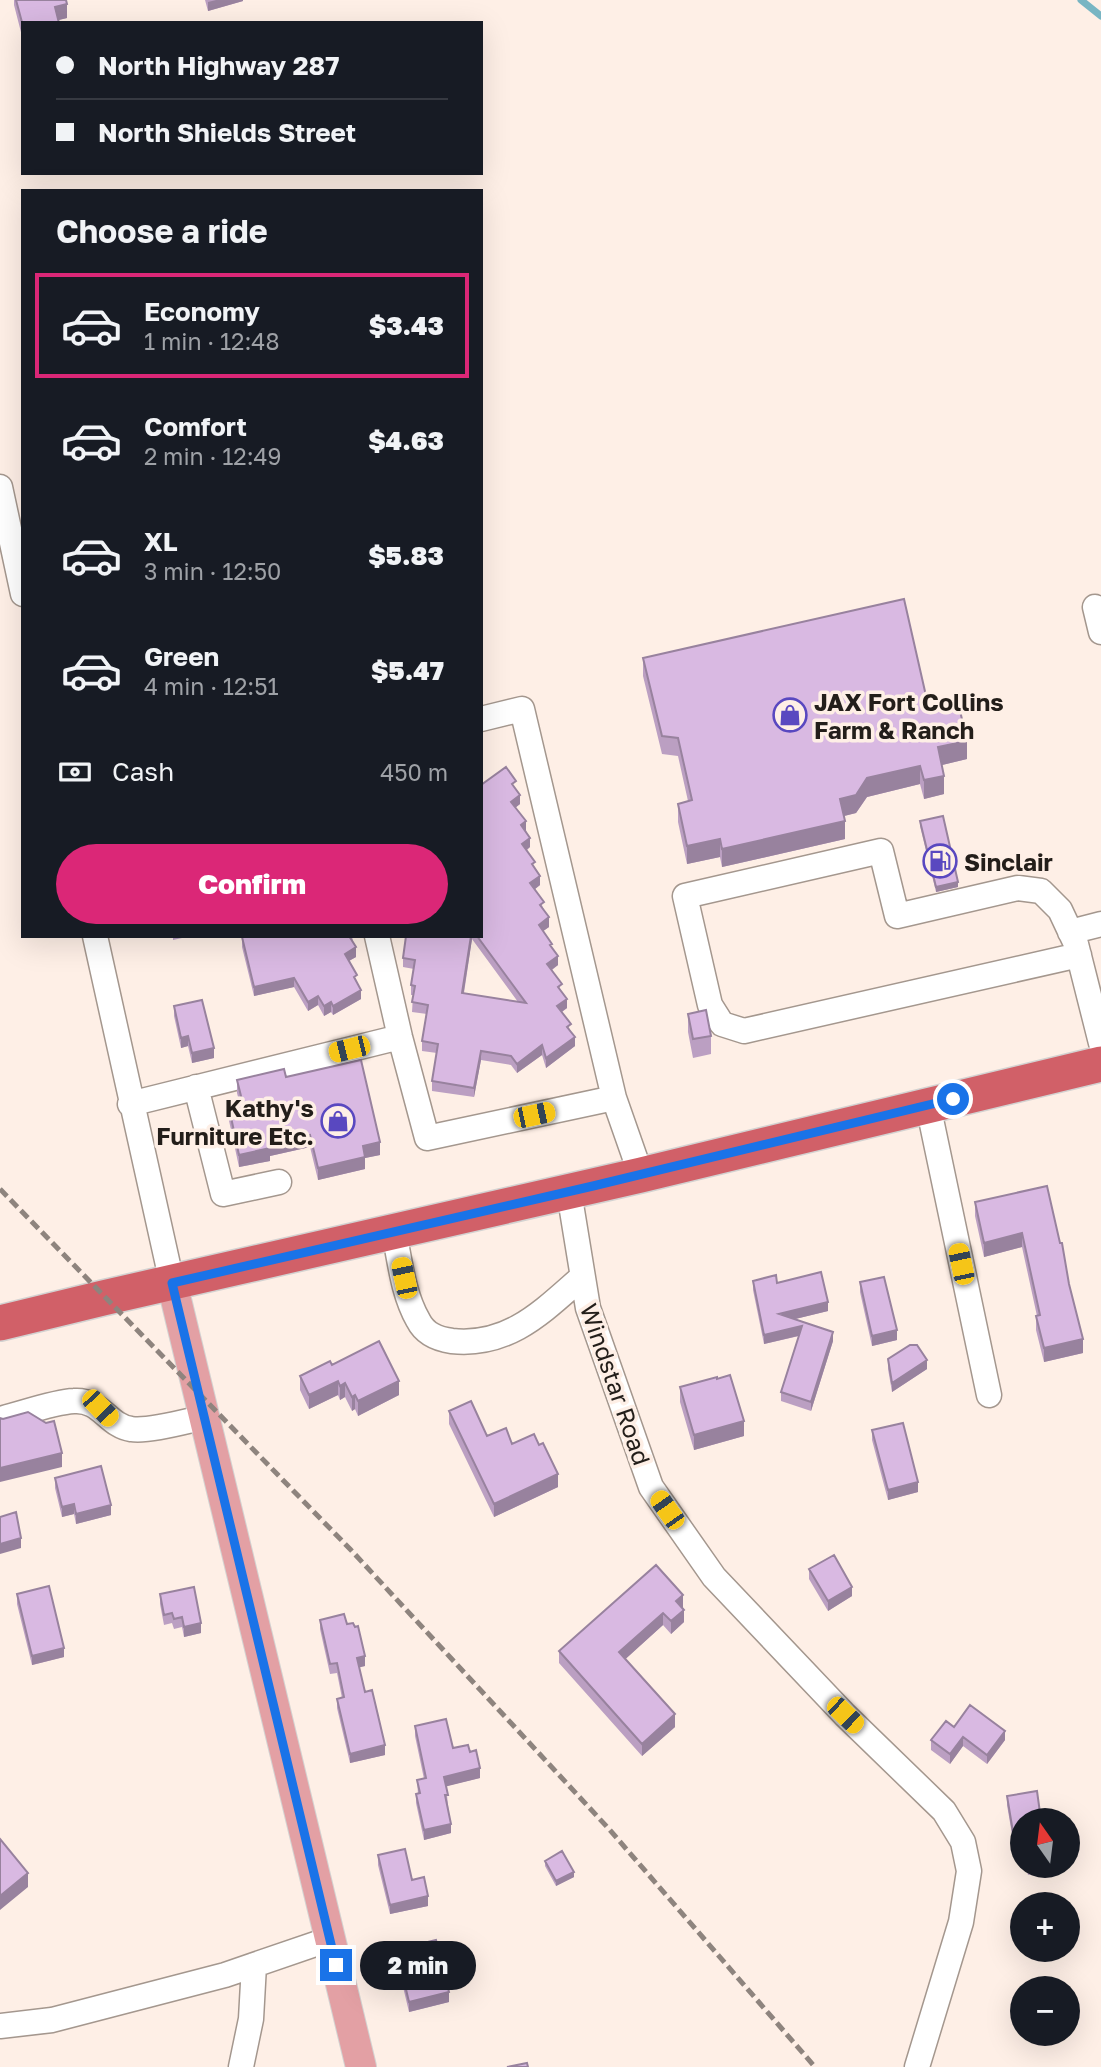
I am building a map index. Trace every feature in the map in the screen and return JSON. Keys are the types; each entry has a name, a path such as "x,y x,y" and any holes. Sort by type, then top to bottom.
{"highway":[{"path":"0,1323 569,1192 1101,1064"}],"main road":[{"path":"172,1283 361,2067"}],"street":[{"path":"0,486 21,585"},
{"path":"1095,607 1101,632"},
{"path":"483,719 522,709 614,1098 641,1175"},
{"path":"1079,955 744,1031 722,1024 710,1005 685,896 881,851 897,916 1018,888 1041,891 1060,910 1070,932 1079,955 1101,1043"},
{"path":"1070,932 1101,924"},
{"path":"95,938 130,1104 172,1283"},
{"path":"377,938 427,1138 614,1098"},
{"path":"130,1104 400,1037"},
{"path":"196,1087 223,1194 278,1182"},
{"path":"928,1105 989,1395"},
{"name":"Windstar Road","path":"569,1192 588,1308 651,1487 715,1577 845,1715 944,1811 963,1842 970,1871 961,1923 917,2067"},
{"path":"394,1232 408,1301 419,1322 430,1335 444,1340 471,1343 505,1335 534,1318 582,1276"},
{"path":"0,1419 74,1401 88,1402 100,1408 111,1419 129,1429 140,1430 206,1417"},
{"path":"0,2026 52,2020 225,1975 330,1939"},
{"path":"254,1965 251,2020 244,2055 260,2067"}],"building":[{"path":"16,0 66,0 67,4 55,7 58,21 22,21"},
{"name":"JAX Fort Collins Farm & Ranch","path":"904,599 929,709 958,702 967,741 938,747 944,776 924,780 920,766 867,778 856,795 840,799 845,821 722,849 720,839 687,846 678,804 692,800 678,738 662,736 643,658"},
{"path":"506,767 516,781 512,784 520,795 511,802 526,821 521,825 530,838 522,844 535,862 532,864 540,876 530,883 544,902 540,905 549,917 539,925 558,956 547,964 562,984 558,987 567,999 557,1006 571,1024 567,1027 575,1037 546,1058 542,1045 517,1064 511,1056 481,1051 474,1088 432,1081 438,1044 422,1041 428,1005 412,1002 415,986 411,985 415,960 403,958 406,938 471,938 462,993 526,1003 478,938 483,938 483,784"},
{"name":"Sinclair","path":"943,816 958,882 936,887 920,821"},
{"path":"242,938 350,938 356,947 345,954 357,975 354,977 361,990 333,1006 331,1002 324,1006 318,996 308,1002 294,978 254,987"},
{"path":"202,1000 214,1048 192,1053 188,1036 181,1038 174,1006"},
{"path":"706,1010 711,1036 693,1039 688,1014"},
{"path":"361,1060 380,1142 363,1146 365,1157 318,1168 310,1135 269,1144 270,1148 239,1155 228,1103 242,1100 237,1080 284,1069 286,1077"},
{"path":"1047,1186 1083,1339 1044,1348 1036,1316 1040,1315 1022,1233 984,1243 975,1202"},
{"path":"821,1272 828,1302 779,1314 833,1332 811,1402 781,1392 802,1326 764,1335 753,1281 776,1275 777,1283"},
{"path":"884,1277 897,1330 872,1336 860,1282"},
{"path":"379,1341 399,1381 358,1401 355,1395 352,1397 345,1383 340,1386 338,1381 309,1395 300,1376 330,1361 332,1365"},
{"path":"910,1345 917,1345 927,1360 892,1383 888,1359"},
{"path":"730,1375 744,1421 694,1435 680,1387"},
{"path":"471,1401 487,1436 506,1428 512,1444 534,1434 539,1445 543,1443 558,1474 494,1504 449,1411"},
{"path":"28,1412 46,1423 54,1421 62,1453 0,1468 0,1418"},
{"path":"903,1423 918,1482 888,1490 872,1430"},
{"path":"101,1466 111,1505 76,1514 74,1504 62,1507 55,1478"},
{"path":"16,1512 21,1538 0,1544 0,1517"},
{"path":"834,1555 852,1587 828,1601 809,1569"},
{"path":"656,1565 683,1595 676,1601 684,1610 671,1621 663,1613 619,1652 675,1714 642,1744 559,1651"},
{"path":"49,1586 64,1648 32,1656 17,1594"},
{"path":"194,1587 201,1623 184,1627 182,1617 174,1619 172,1613 164,1615 160,1594"},
{"path":"344,1614 347,1624 358,1626 365,1656 357,1658 365,1692 372,1690 385,1745 350,1754 337,1699 344,1697 337,1663 330,1664 320,1620"},
{"path":"970,1705 1005,1731 987,1755 963,1737 950,1754 931,1740 946,1721 954,1727"},
{"path":"446,1719 453,1748 468,1745 470,1752 476,1750 480,1768 444,1777 451,1824 424,1830 416,1794 420,1793 417,1780 426,1778 415,1726"},
{"path":"1037,1791 1039,1808 1010,1808 1010,1814 1007,1796"},
{"path":"0,1839 28,1873 0,1896"},
{"path":"405,1849 412,1880 424,1877 428,1896 390,1905 378,1855"},
{"path":"562,1851 574,1872 556,1881 545,1861"},
{"path":"436,1940 449,1992 409,2002 399,1960 405,1959 403,1948"},
{"path":"527,2063 528,2067 507,2067"}],"waterway":[{"path":"1081,0 1101,16"}],"railway":[{"path":"0,1189 350,1549 609,1829 815,2067"}],"place":[{"name":"JAX Fort Collins Farm & Ranch","path":"790,715"},
{"name":"Sinclair","path":"940,861"},
{"name":"Kathy's Furniture Etc.","path":"338,1121"}],"route":[{"path":"336,1965 172,1283 593,1186 953,1099"}]}
